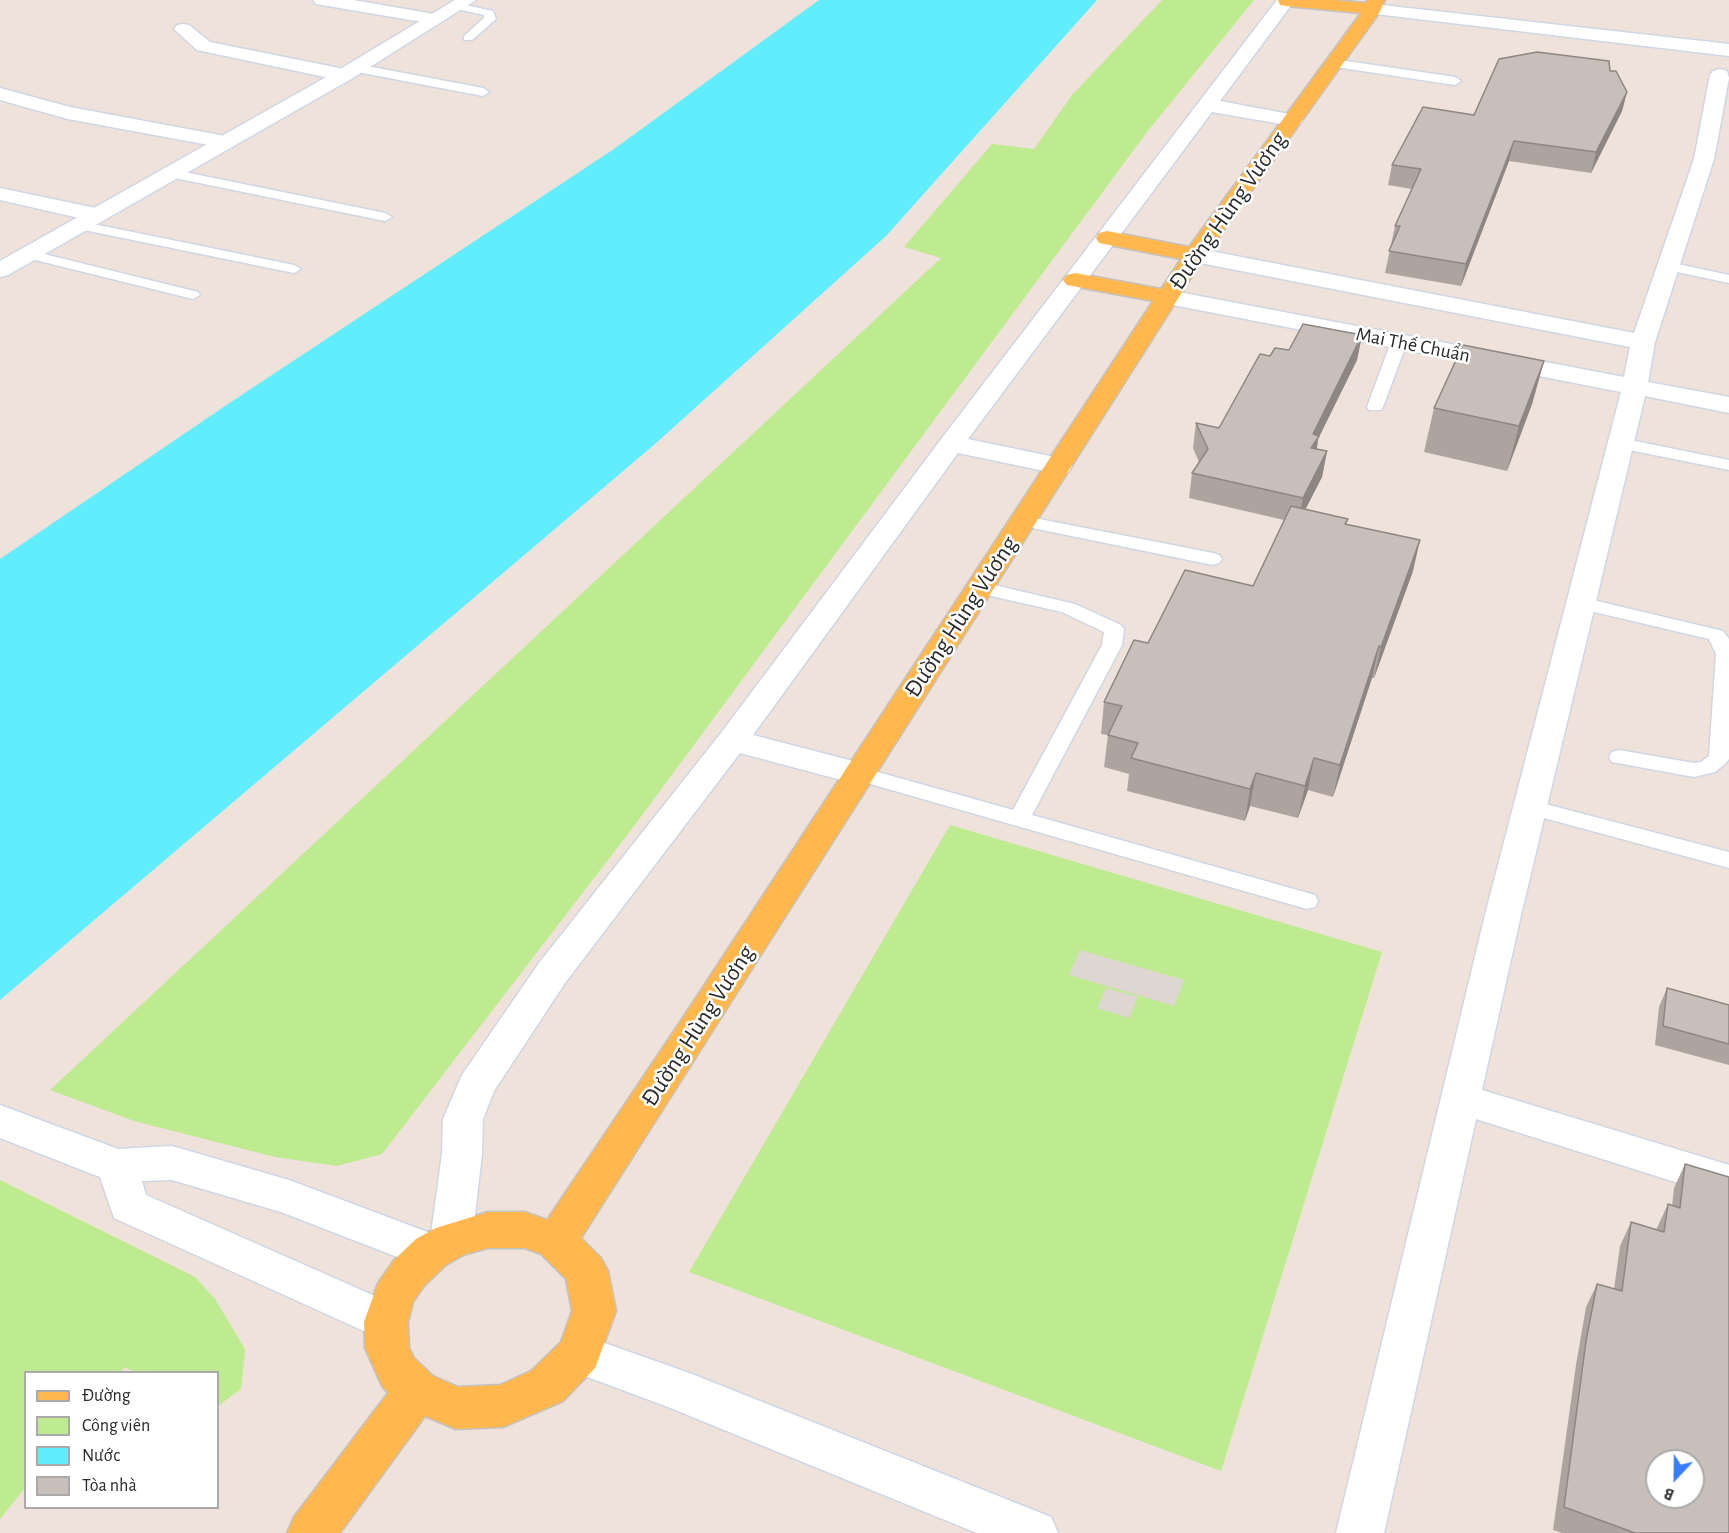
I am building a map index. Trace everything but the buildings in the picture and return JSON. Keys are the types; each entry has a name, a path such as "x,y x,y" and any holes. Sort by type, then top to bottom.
{"main road":[{"path":"1286,0 1374,4"},
{"name":"Đường Hùng Vương","path":"556,1241 1195,255 1374,4"},
{"path":"1107,237 1195,255"},
{"path":"1075,280 1168,297"},
{"path":"488,1230 525,1230 556,1241 586,1271 594,1311 579,1354 547,1386 503,1406 456,1408 417,1391 398,1372 387,1348 386,1322 393,1296 409,1272 441,1246 488,1230"},
{"path":"310,1533 417,1391"}],"street":[{"path":"322,0 434,19"},
{"path":"13,1126 117,1166 172,1163 289,1197 441,1246 462,1154 463,1119 476,1086 552,974 732,740 951,444 1286,0"},
{"path":"0,270 350,71 462,3"},
{"path":"1374,4 1648,41 1726,66"},
{"path":"183,29 204,46 350,71"},
{"path":"1648,41 1726,66"},
{"path":"1360,1533 1530,807 1635,386 1643,342 1704,159 1726,66"},
{"path":"0,94 68,113 225,142"},
{"path":"1207,105 1293,120"},
{"path":"0,194 88,220"},
{"name":"Mai Thế Chuẩn","path":"1195,255 1643,342"},
{"name":"Mai Thế Chuẩn","path":"1168,297 1729,405"},
{"path":"951,444 1059,466"},
{"path":"732,740 860,774"},
{"path":"1462,1099 1729,1182"},
{"path":"117,1166 129,1206 386,1322"},
{"path":"579,1354 676,1389 1034,1533"}],"lane":[{"path":"462,3 489,13 490,20 468,38"},
{"path":"1334,63 1455,81"},
{"path":"350,71 483,92"},
{"path":"170,173 385,217"},
{"path":"88,220 294,269"},
{"path":"28,254 193,295"},
{"path":"1668,266 1729,279"},
{"path":"1375,407 1399,342"},
{"path":"1620,443 1729,465"},
{"path":"1024,521 1213,559"},
{"path":"981,588 1068,608 1114,629 1112,645 1018,819"},
{"path":"1580,603 1723,631 1726,654 1719,758 1708,767 1694,770 1618,757"},
{"path":"860,774 1307,901"},
{"path":"1530,807 1729,860"}],"green space":[{"path":"1162,0 1254,0 1147,132 634,826 382,1154 337,1166 275,1157 134,1121 50,1090 941,258 904,247 992,144 1034,149 1072,95"},
{"path":"950,825 1382,952 1221,1471 689,1272"},
{"path":"0,1180 195,1277 215,1299 245,1349 241,1389 219,1405 219,1371 132,1371 125,1367 122,1371 24,1371 24,1489 0,1519"}],"shaded area":[{"path":"1080,950 1184,980 1174,1006 1069,975"},
{"path":"1106,988 1138,997 1129,1018 1097,1008"}],"water":[{"path":"819,0 1097,0 886,236 655,444 0,1000 0,559 228,404 614,149"}]}
